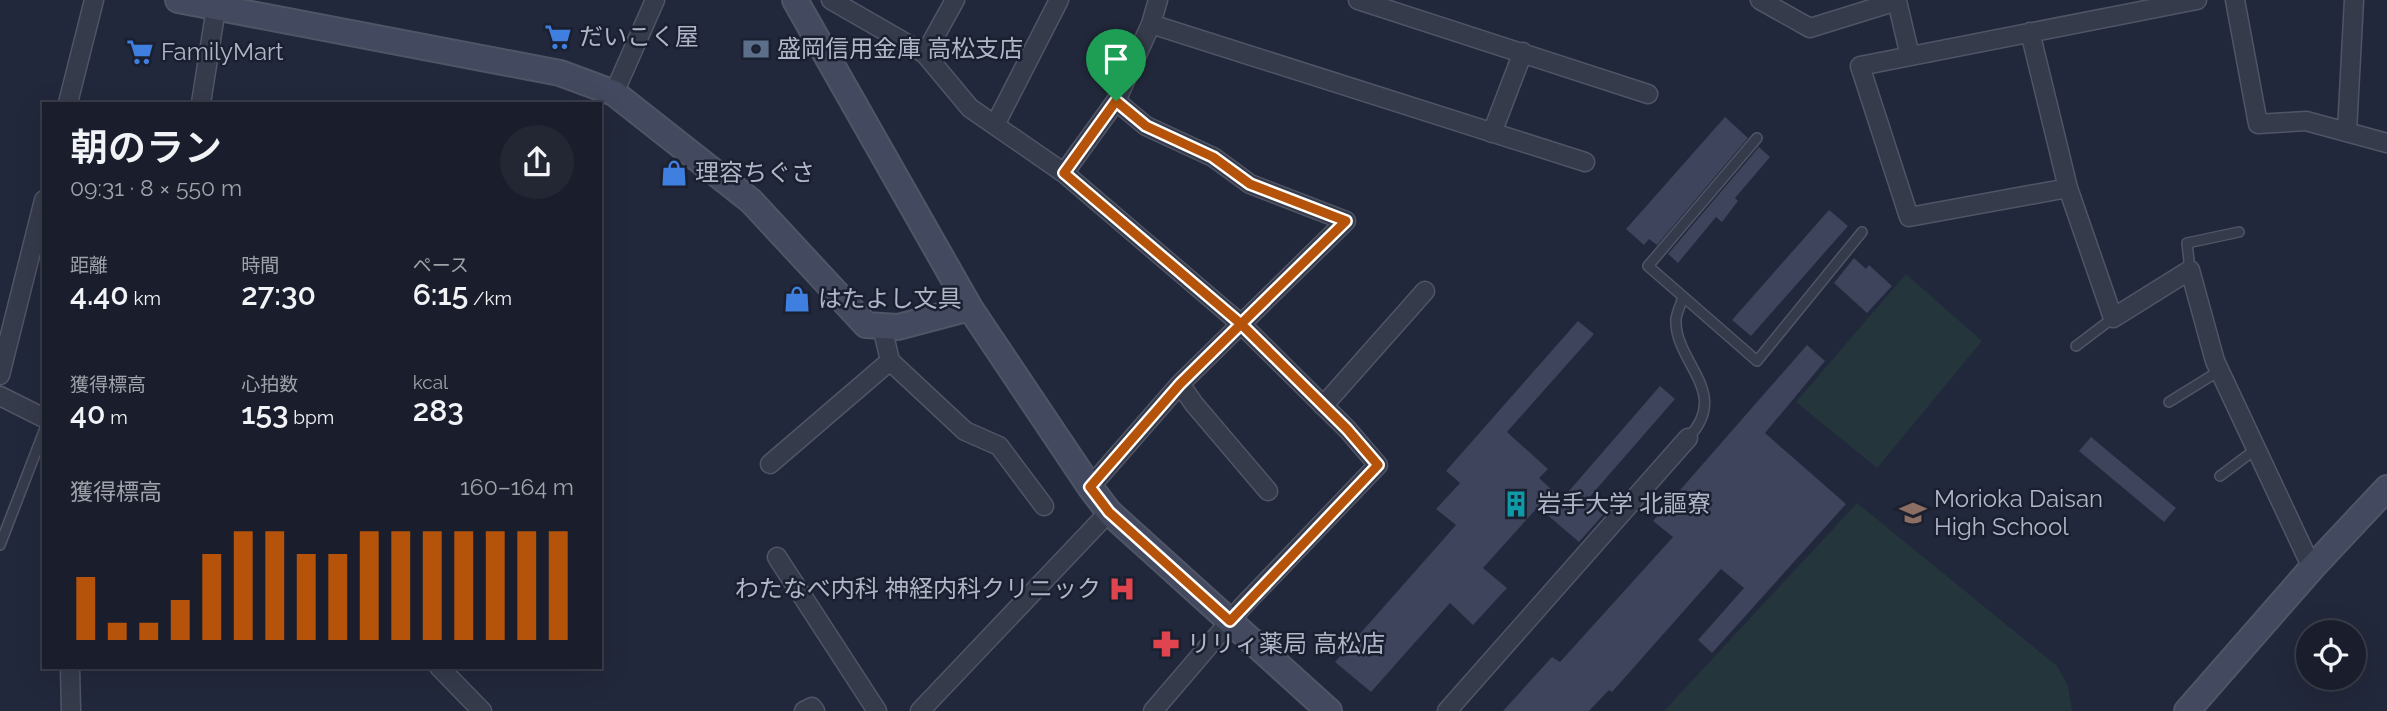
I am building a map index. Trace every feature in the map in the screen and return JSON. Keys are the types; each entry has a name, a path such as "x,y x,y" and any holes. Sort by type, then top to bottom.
{"street":[{"path":"68,102 94,0"},
{"path":"178,0 216,8 267,9 560,73 614,93 751,201 866,325 898,327 970,307"},
{"path":"614,93 655,0"},
{"path":"1153,711 1230,621 1378,465 1241,324 1064,173 970,108 925,54 830,0 801,10 970,307 1090,487 1109,512 1230,621 1329,711"},
{"path":"925,54 955,0"},
{"path":"995,125 1059,0"},
{"path":"1064,173 1116,101 1151,23 1158,0"},
{"path":"1359,0 1648,94"},
{"path":"1760,0 1810,27 1897,1 1910,56"},
{"path":"2068,188 1909,217 1860,66 2197,0"},
{"path":"2235,0 2258,124 2306,121 2387,143"},
{"path":"2347,131 2354,0"},
{"path":"201,102 216,8"},
{"path":"1151,23 1585,162"},
{"path":"2030,32 2068,188 2113,318 2190,270 2219,371 2312,568"},
{"path":"1492,133 1523,52"},
{"path":"1090,487 1180,384 1346,221 1250,184 1213,157 1146,126 1116,101"},
{"path":"0,375 42,208"},
{"path":"1323,406 1425,291"},
{"path":"882,326 890,360 965,430 999,446 1045,506"},
{"path":"770,464 890,360"},
{"path":"1180,384 1268,491"},
{"path":"0,396 42,417"},
{"path":"1447,711 1688,438"},
{"path":"2187,711 2312,568 2387,488"},
{"path":"920,711 1109,512"},
{"path":"777,557 877,711"},
{"path":"70,669 71,711"},
{"path":"441,669 481,711"},
{"path":"804,711 812,707 815,711"}],"lane":[{"path":"1757,138 1648,265 1683,298 1757,360 1862,232"},
{"path":"2190,270 2187,243 2239,232"},
{"path":"1683,298 1676,319 1679,337 1703,394 1703,414 1698,428 1688,438"},
{"path":"2076,346 2113,318"},
{"path":"2169,402 2219,371"},
{"path":"0,545 42,436"},
{"path":"2220,476 2256,449"}],"shaded area":[{"path":"1906,274 1982,341 1877,468 1796,402"},
{"path":"1857,503 2057,666 2068,686 2072,711 1664,711"}],"building":[{"path":"1725,117 1748,138 1657,245 1649,239 1644,245 1626,229"},
{"path":"1759,147 1770,157 1735,198 1738,201 1722,222 1716,217 1678,263 1668,254"},
{"path":"1829,210 1848,226 1751,336 1732,320"},
{"path":"1854,258 1866,269 1869,265 1892,286 1867,313 1834,283"},
{"name":"岩手大学 北謳寮","path":"1578,321 1594,334 1507,432 1548,469 1539,478 1562,499 1660,386 1675,399 1587,500 1603,515 1579,542 1538,507 1483,568 1507,588 1473,625 1450,603 1371,692 1335,662 1456,525 1436,509 1460,483 1446,471"},
{"path":"1807,345 1825,361 1765,433 1846,504 1712,653 1698,640 1744,588 1721,569 1612,692 1609,690 1589,711 1503,711 1552,657 1560,662 1673,537 1653,521"},
{"path":"2091,437 2176,508 2164,522 2079,451"}],"place":[{"name":"だいこく屋","path":"558,37"},
{"name":"盛岡信用金庫 高松支店","path":"756,49"},
{"name":"FamilyMart","path":"140,52"},
{"name":"理容ちぐさ","path":"674,173"},
{"name":"はたよし文具","path":"797,299"},
{"name":"岩手大学 北謳寮","path":"1516,504"},
{"name":"Morioka Daisan High School","path":"1913,513"},
{"name":"わたなべ内科 神経内科クリニック","path":"1122,589"},
{"name":"リリィ薬局 高松店","path":"1166,644"}],"route":[{"path":"1116,101 1064,173 1241,324 1180,384 1090,487 1109,512 1230,621 1378,465 1347,429 1241,324 1346,221 1250,184 1213,157 1146,126 1116,101"}]}
